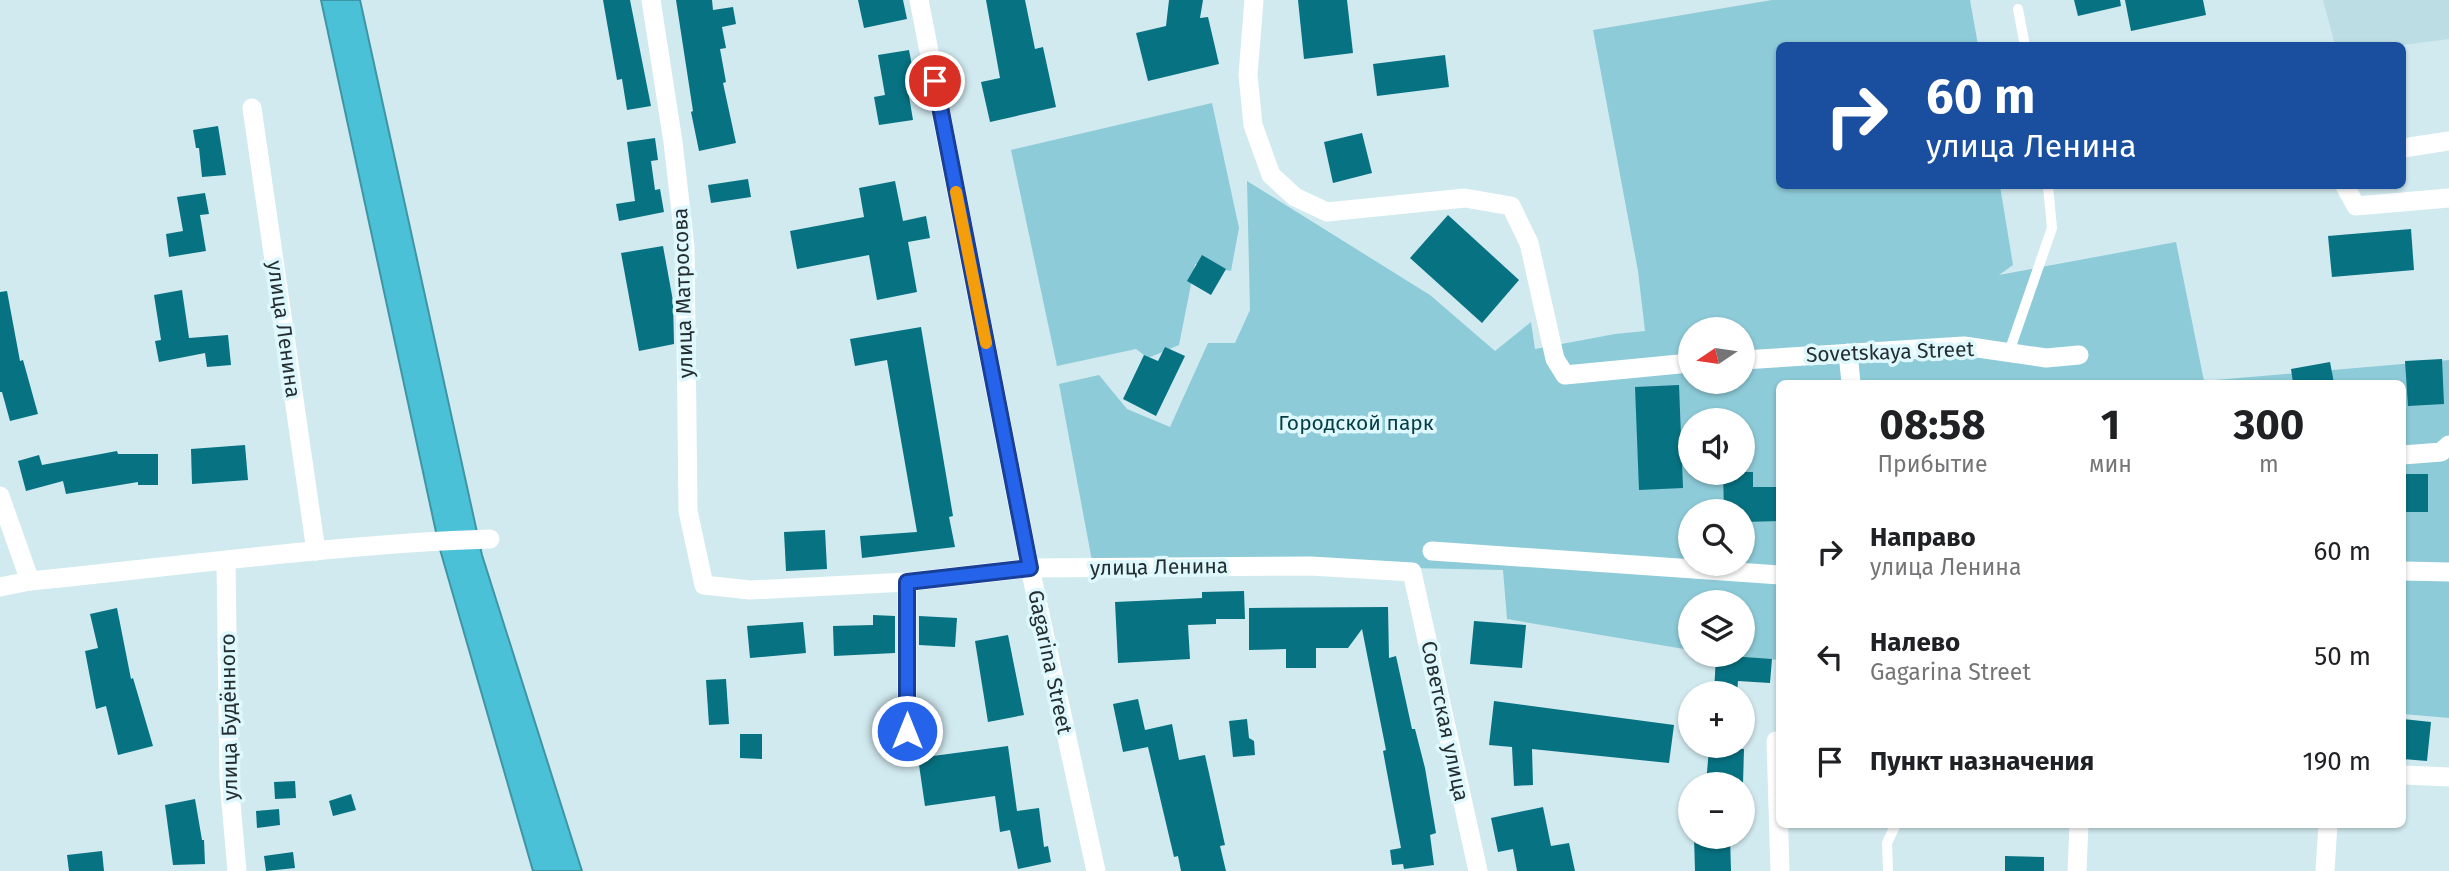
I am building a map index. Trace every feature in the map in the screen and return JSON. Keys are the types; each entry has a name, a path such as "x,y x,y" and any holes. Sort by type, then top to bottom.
{"street":[{"name":"улица Матросова","path":"651,0 673,142 685,247 688,511 704,585"},
{"name":"Gagarina Street","path":"919,0 1030,568 1096,871"},
{"path":"1254,0 1248,75 1253,125 1271,175 1295,197 1327,212 1465,198 1511,206 1529,243 1555,359 1566,376 1678,364"},
{"name":"улица Ленина","path":"252,108 316,551"},
{"path":"2406,148 2449,141"},
{"path":"2347,189 2356,206 2449,198"},
{"name":"Sovetskaya Street","path":"1755,359 1964,346 2046,358 2079,355"},
{"path":"1849,353 1851,380"},
{"path":"2406,455 2441,452 2449,445"},
{"path":"0,496 30,581"},
{"path":"0,587 30,581 413,541 490,539"},
{"path":"1432,551 1776,575"},
{"name":"улица Будённого","path":"226,562 229,780 237,871"},
{"name":"улица Ленина","path":"704,585 750,590 907,582 1030,568 1311,566 1412,572"},
{"path":"2406,571 2449,572"},
{"name":"Советская улица","path":"1412,572 1478,871"},
{"path":"907,582 907,731"},
{"path":"2406,775 2449,777"},
{"path":"1779,828 1780,871"},
{"path":"2077,871 2079,828"},
{"path":"2325,871 2328,828"}],"lane":[{"path":"2018,9 2024,42"},
{"path":"2009,352 2052,228 2048,189"},
{"path":"1888,871 1887,844 1894,828"}],"shaded area":[{"path":"321,0 360,0 482,555 582,871 533,871 439,546"},
{"path":"2323,0 2449,0 2449,39 2406,45 2406,42 2334,42"}],"green space":[{"name":"Городской парк","path":"1772,0 1970,0 1977,42 1776,42 1776,189 2000,189 2013,265 1999,275 2176,242 2204,380 1776,380 1776,660 1755,658 1755,590 1678,590 1678,648 1507,619 1503,570 1092,561 1059,384 1099,375 1127,409 1170,427 1208,343 1235,343 1250,310 1247,181 1430,295 1495,351 1531,322 1535,349 1645,331 1638,271 1593,30"},
{"path":"1212,103 1239,228 1231,271 1195,264 1179,345 1148,358 1136,349 1057,366 1011,150"},
{"name":"Городской парк","path":"2449,360 2449,718 2406,714 2406,380 2216,380"}],"building":[{"path":"603,0 630,0 651,106 627,110 622,79 617,80"},
{"path":"676,0 712,0 713,10 733,7 736,24 722,27 726,48 720,49 726,82 723,83 736,143 699,151"},
{"path":"858,0 903,0 907,19 864,28"},
{"path":"986,0 1025,0 1035,49 1043,47 1056,107 990,122 981,82 1000,78"},
{"path":"1169,0 1203,0 1200,18 1208,17 1219,64 1148,81 1136,33 1166,26"},
{"path":"1298,0 1347,0 1353,53 1304,59"},
{"path":"2074,0 2120,0 2121,6 2078,16"},
{"path":"2125,0 2203,0 2206,15 2131,31"},
{"path":"909,50 914,76 906,78 913,120 879,125 874,97 885,95 878,55"},
{"path":"1445,55 1449,87 1377,96 1373,64"},
{"path":"218,126 226,175 202,177 199,148 196,148 193,130"},
{"path":"1362,133 1372,173 1333,183 1324,142"},
{"path":"655,138 658,160 651,161 655,190 660,189 664,212 619,221 616,204 635,201 627,142"},
{"path":"748,179 751,197 711,203 708,185"},
{"path":"895,181 903,221 926,216 930,238 908,242 917,292 877,300 869,255 797,269 790,231 864,217 859,188"},
{"path":"205,193 209,214 200,215 206,251 169,257 166,234 183,231 177,197"},
{"path":"1448,215 1519,280 1482,323 1410,258"},
{"path":"2411,229 2414,270 2332,277 2328,236"},
{"path":"663,246 673,301 674,344 639,351 621,253"},
{"path":"1202,255 1226,269 1211,295 1187,281"},
{"path":"182,290 189,338 228,335 231,365 207,367 205,353 159,362 155,341 161,340 154,295"},
{"path":"7,291 20,361 23,360 38,414 10,421 0,392 0,292"},
{"path":"921,327 953,516 949,517 955,547 862,558 860,536 917,532 887,360 855,366 850,339"},
{"path":"1165,347 1185,356 1156,416 1123,399 1144,355 1158,361"},
{"path":"2442,359 2444,404 2408,406 2405,361"},
{"path":"2330,362 2333,380 2293,380 2291,369"},
{"path":"1678,385 1678,485 1683,485 1683,488 1639,490 1635,387"},
{"path":"245,445 248,480 192,484 191,449"},
{"path":"117,451 118,454 158,454 158,485 138,485 138,482 66,494 63,481 26,491 18,461 39,455 42,465"},
{"path":"2406,474 2428,474 2428,512 2406,512"},
{"path":"1723,485 1776,487 1776,521 1755,522 1755,499 1724,499"},
{"path":"825,530 827,569 786,571 784,532"},
{"path":"1244,591 1245,619 1216,619 1216,624 1188,625 1190,659 1118,663 1115,602 1202,598 1202,592"},
{"path":"1388,607 1389,658 1396,656 1412,729 1415,729 1425,768 1436,833 1430,835 1434,865 1404,869 1403,864 1392,865 1390,850 1401,848 1383,751 1386,750 1362,629 1348,648 1316,648 1316,668 1286,668 1286,649 1249,650 1249,608"},
{"path":"117,608 131,679 133,678 153,746 118,755 106,706 96,709 85,651 98,648 90,614"},
{"path":"873,615 895,616 895,653 834,656 833,626 873,625"},
{"path":"919,616 957,618 955,647 919,645"},
{"path":"1474,621 1526,625 1522,668 1470,664"},
{"path":"803,622 806,653 750,658 747,626"},
{"path":"1008,635 1024,715 988,722 975,641"},
{"path":"1755,658 1772,659 1770,683 1715,681 1715,667 1755,667"},
{"path":"726,679 729,724 709,725 706,680"},
{"path":"1138,699 1145,730 1172,724 1179,760 1205,755 1225,845 1220,846 1226,871 1181,871 1178,856 1174,857 1148,747 1123,752 1113,704"},
{"path":"1494,701 1674,725 1669,763 1532,749 1533,785 1514,786 1512,747 1489,745"},
{"path":"1247,719 1249,738 1254,741 1255,755 1233,757 1229,721"},
{"path":"2406,719 2431,722 2427,761 2406,759"},
{"path":"740,734 762,734 762,759 740,758"},
{"path":"1008,746 1017,811 1039,808 1044,847 1048,846 1051,862 1018,869 1010,830 1000,832 995,796 925,806 918,758"},
{"path":"1708,758 1744,758 1743,772 1707,772"},
{"path":"295,781 296,798 275,799 274,782"},
{"path":"351,794 356,810 333,816 329,801"},
{"path":"195,799 204,840 205,864 173,865 165,805"},
{"path":"1543,807 1551,846 1569,843 1575,871 1517,871 1513,849 1498,852 1491,818"},
{"path":"279,809 280,825 257,828 256,811"},
{"path":"1694,849 1730,849 1731,871 1695,871"},
{"path":"102,851 104,871 69,871 67,855"},
{"path":"293,852 295,868 266,871 264,856"},
{"path":"2005,856 2044,857 2044,871 2005,871"}],"slow traffic":[{"path":"956,192 986,343"}],"route":[{"path":"907,731 907,582 1030,568 935,81"}]}
